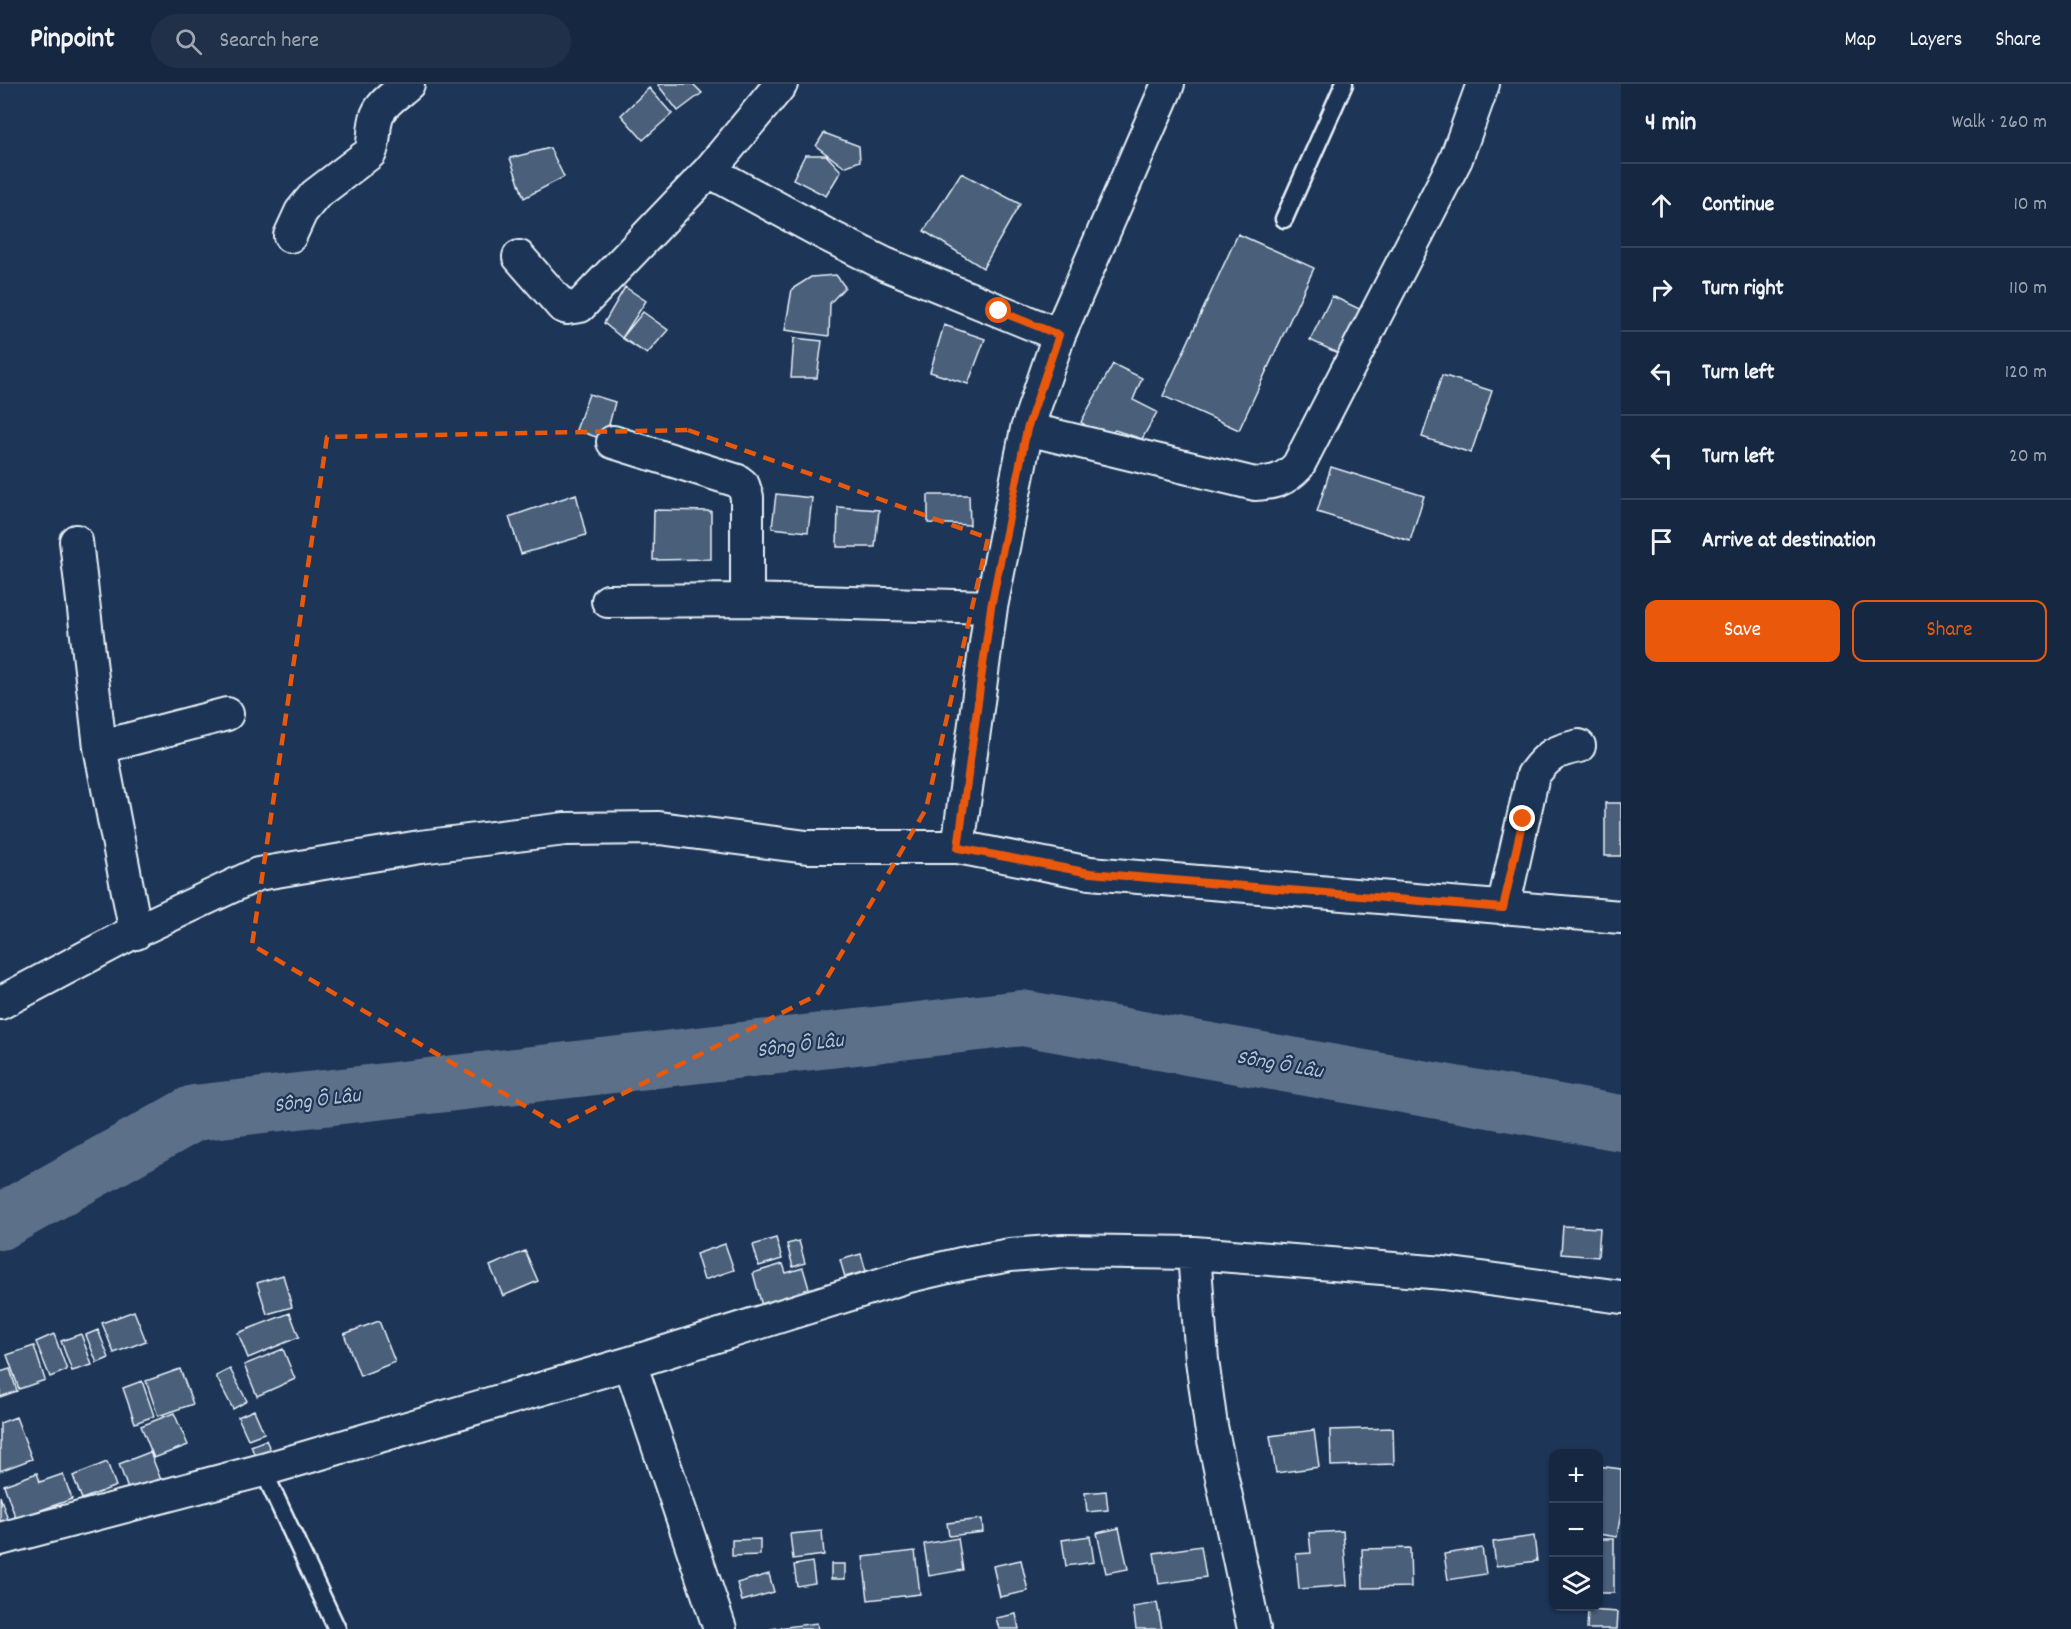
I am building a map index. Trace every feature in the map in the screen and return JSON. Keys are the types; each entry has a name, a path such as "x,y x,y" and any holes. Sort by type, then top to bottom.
{"street":[{"path":"290,237 301,212 315,195 370,153 373,146 376,117 380,108 408,84"},
{"path":"519,257 562,306 574,308 580,306 709,171 781,84"},
{"path":"958,848 991,607 1027,429 1059,335 1168,84"},
{"path":"1027,429 1255,484 1273,483 1288,477 1298,466 1456,159 1483,84"},
{"path":"709,171 885,264 1059,335"},
{"path":"613,442 738,481 743,485 747,497 747,600"},
{"path":"75,541 100,747 136,933"},
{"path":"608,601 747,600 991,607"},
{"path":"100,747 227,714"},
{"path":"1503,908 1533,775 1544,759 1552,754 1559,750 1580,746"},
{"path":"0,1003 128,935 258,874 420,848 565,829 659,828 807,848 958,848 1090,873 1621,917"},
{"path":"0,1539 263,1470 630,1363 905,1277 1010,1255 1063,1251 1194,1253 1444,1273 1621,1297"},
{"path":"1194,1253 1202,1360 1211,1425 1254,1629"},
{"path":"630,1363 720,1629"}],"lane":[{"path":"1284,219 1344,84"},
{"path":"263,1470 337,1629"}],"highlighted area":[{"path":"688,430 988,538 926,809 817,995 559,1126 252,945 327,437"}],"building":[{"path":"659,84 693,84 702,93 678,111"},
{"path":"649,88 672,114 643,140 621,115"},
{"path":"824,133 859,146 860,161 844,167 816,146"},
{"path":"550,148 564,177 524,198 510,158"},
{"path":"805,155 826,155 841,171 826,196 793,179"},
{"path":"961,173 1020,204 983,268 924,231"},
{"path":"1238,234 1314,268 1239,430 1163,396"},
{"path":"836,275 845,287 830,303 829,336 785,330 792,289 811,277"},
{"path":"625,287 646,301 622,338 604,323"},
{"path":"1332,296 1368,313 1346,357 1310,340"},
{"path":"643,312 668,330 647,354 622,338"},
{"path":"944,325 985,339 968,384 930,372"},
{"path":"794,338 822,341 817,378 791,378"},
{"path":"1113,364 1142,378 1133,400 1157,412 1142,439 1115,430 1104,439 1081,422"},
{"path":"1442,375 1492,391 1471,453 1422,437"},
{"path":"589,394 615,402 605,440 576,430"},
{"path":"1331,467 1424,496 1410,541 1317,512"},
{"path":"576,494 586,535 521,554 509,517"},
{"path":"776,494 812,498 808,532 772,528"},
{"path":"928,495 969,495 970,525 928,523"},
{"path":"838,507 879,510 875,547 837,547"},
{"path":"654,510 711,511 711,559 653,560"},
{"path":"1605,803 1621,803 1621,856 1605,856"},
{"path":"1563,1226 1600,1228 1598,1257 1561,1254"},
{"path":"776,1238 782,1259 759,1266 753,1245"},
{"path":"799,1241 805,1263 793,1267 787,1244"},
{"path":"725,1244 734,1270 704,1280 696,1254"},
{"path":"525,1251 538,1281 503,1296 490,1266"},
{"path":"861,1254 866,1271 845,1277 840,1260"},
{"path":"783,1264 786,1273 803,1268 810,1292 762,1306 753,1273"},
{"path":"283,1275 292,1307 267,1314 257,1283"},
{"path":"134,1311 146,1341 114,1353 102,1323"},
{"path":"290,1313 299,1337 248,1358 238,1333"},
{"path":"379,1321 395,1362 360,1376 344,1334"},
{"path":"98,1330 109,1358 97,1363 86,1335"},
{"path":"54,1334 67,1370 50,1377 36,1342"},
{"path":"81,1334 92,1365 72,1371 61,1341"},
{"path":"34,1346 45,1380 19,1389 7,1355"},
{"path":"283,1349 295,1379 257,1396 244,1365"},
{"path":"10,1369 17,1391 0,1397 0,1372"},
{"path":"180,1369 193,1404 158,1416 146,1381"},
{"path":"230,1369 247,1401 233,1409 216,1376"},
{"path":"142,1381 154,1416 135,1423 123,1388"},
{"path":"254,1410 264,1433 248,1439 238,1417"},
{"path":"174,1413 188,1445 154,1458 141,1426"},
{"path":"16,1417 32,1459 0,1471 0,1423"},
{"path":"1393,1428 1394,1464 1331,1466 1330,1430"},
{"path":"1314,1430 1319,1467 1276,1473 1270,1436"},
{"path":"266,1440 274,1458 258,1464 251,1446"},
{"path":"150,1452 161,1480 129,1492 119,1464"},
{"path":"107,1462 116,1486 82,1499 73,1476"},
{"path":"1603,1467 1621,1469 1621,1511 1617,1537 1603,1535"},
{"path":"37,1473 40,1482 63,1474 72,1499 16,1519 4,1485"},
{"path":"1106,1491 1108,1510 1087,1512 1085,1493"},
{"path":"0,1496 9,1523 0,1526"},
{"path":"982,1519 983,1532 949,1536 947,1523"},
{"path":"1119,1528 1128,1569 1106,1573 1097,1533"},
{"path":"822,1531 824,1555 793,1559 790,1534"},
{"path":"1343,1531 1347,1585 1299,1589 1296,1554 1311,1553 1309,1533"},
{"path":"1090,1536 1094,1562 1066,1566 1062,1540"},
{"path":"1534,1536 1537,1561 1496,1566 1493,1542"},
{"path":"958,1538 963,1570 929,1576 924,1544"},
{"path":"760,1539 760,1555 732,1556 732,1540"},
{"path":"1603,1539 1614,1539 1614,1593 1603,1593"},
{"path":"1201,1546 1206,1577 1159,1584 1154,1553"},
{"path":"1410,1548 1411,1587 1363,1588 1362,1549"},
{"path":"1482,1548 1486,1574 1448,1580 1444,1554"},
{"path":"915,1551 920,1594 868,1600 863,1557"},
{"path":"1021,1560 1028,1591 1000,1597 993,1566"},
{"path":"812,1562 815,1583 797,1586 794,1565"},
{"path":"831,1564 845,1564 845,1579 831,1579"},
{"path":"769,1574 774,1592 742,1601 737,1583"},
{"path":"1157,1603 1162,1629 1136,1629 1133,1607"},
{"path":"1588,1611 1618,1612 1617,1629 1587,1629"},
{"path":"1016,1614 1019,1629 999,1629 996,1618"},
{"path":"817,1623 818,1629 770,1629"}],"waterway":[{"name":"Sông Ô Lâu","path":"0,1222 194,1113 1022,1018 1621,1123"}],"route":[{"path":"999,311 1059,335 1027,429 991,607 958,848 1090,873 1503,908 1523,819"}]}
